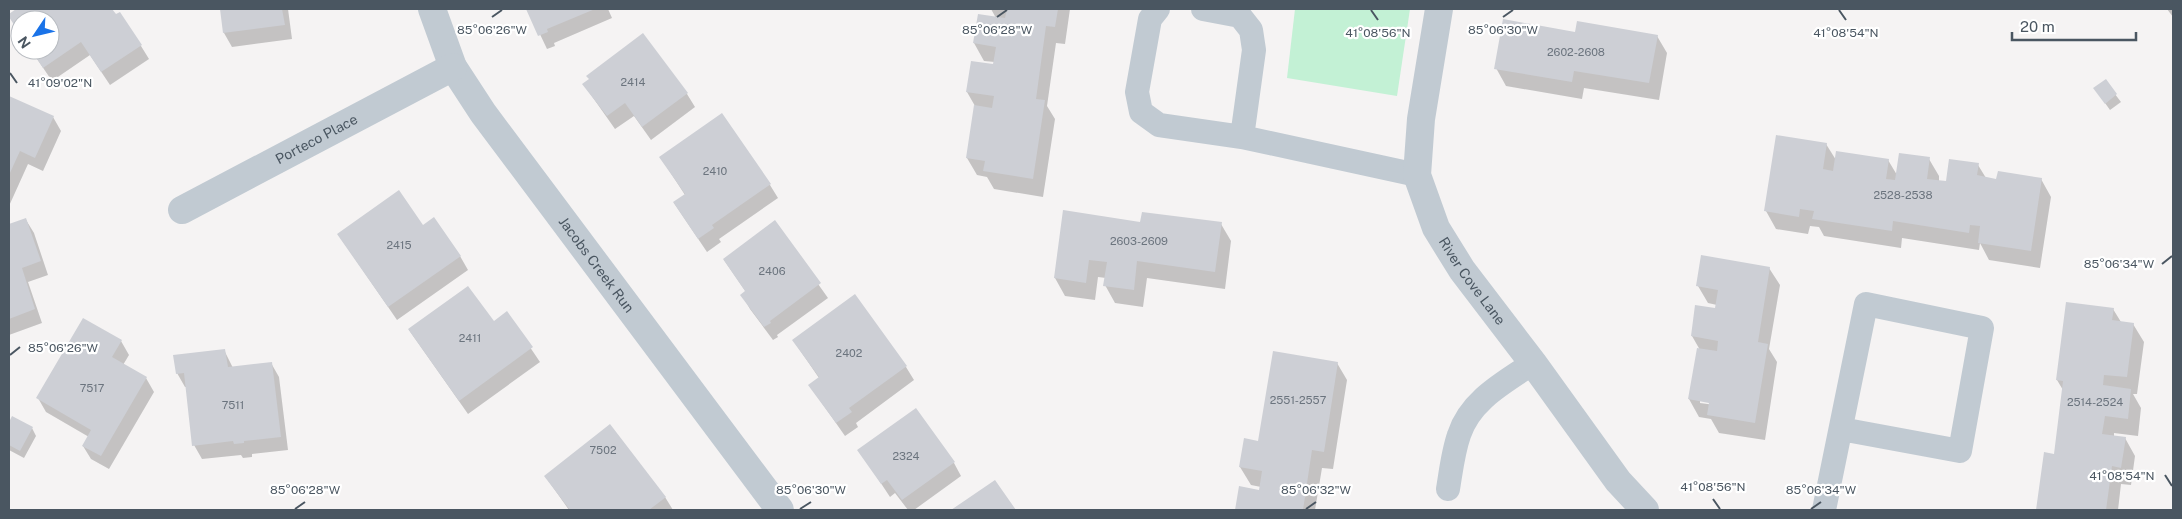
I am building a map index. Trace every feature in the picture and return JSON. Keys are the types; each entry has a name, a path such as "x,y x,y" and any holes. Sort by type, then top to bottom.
{"street":[{"name":"Jacobs Creek Run","path":"432,9 454,68 483,113 780,510"},
{"name":"River Cove Lane","path":"1439,9 1421,118 1417,175 1436,228 1462,270 1533,362 1618,481 1645,510"},
{"name":"Porteco Place","path":"182,210 454,68"}],"lane":[{"path":"1158,9 1150,19 1137,92 1141,112 1158,125 1242,137 1417,175"},
{"path":"1203,9 1240,16 1251,30 1254,50 1242,137"},
{"path":"1824,510 1866,304 1982,328 1960,451 1841,429"},
{"path":"1448,489 1459,434 1472,412 1487,394 1533,362"}],"green space":[{"path":"1295,9 1410,9 1397,96 1287,78"}],"building":[{"path":"112,9 116,14 120,12 142,45 101,72 81,42 60,56 60,10 15,10"},
{"path":"220,9 282,9 285,25 223,33"},
{"path":"526,9 595,9 547,29 548,32 538,36"},
{"path":"1007,9 1058,9 1055,27 1046,26 1036,99 1045,100 1033,179 983,171 985,161 966,158 974,105 992,108 994,96 966,92 971,61 993,64 996,47 973,43 978,14 1005,18"},
{"path":"1503,19 1575,32 1577,21 1658,35 1649,83 1574,71 1572,82 1494,69"},
{"path":"643,33 688,93 642,127 625,103 607,116 582,84 589,79 586,76"},
{"path":"38,60 55,60 43,68"},
{"path":"2106,79 2117,94 2105,104 2093,88"},
{"path":"9,96 54,116 35,158 20,151 9,175"},
{"path":"722,113 771,184 712,225 714,228 698,239 673,202 685,194 659,157"},
{"path":"1776,135 1827,143 1823,169 1833,171 1836,151 1889,159 1886,179 1895,180 1899,153 1930,157 1927,179 1946,181 1949,159 1979,163 1977,175 1996,179 1998,171 2042,178 2031,251 1978,243 1980,226 1970,225 1969,233 1893,221 1892,231 1812,219 1814,211 1800,209 1799,217 1764,211"},
{"path":"399,190 423,225 434,217 461,256 388,307 337,234"},
{"path":"1063,210 1140,222 1142,212 1222,222 1215,272 1137,261 1134,290 1103,286 1107,262 1089,260 1086,283 1054,278"},
{"path":"26,218 41,261 22,268 35,309 9,319 9,224"},
{"path":"775,220 821,283 764,327 740,295 745,291 723,259"},
{"path":"1701,255 1770,267 1758,342 1768,344 1755,423 1707,415 1709,403 1688,399 1697,348 1717,351 1718,341 1691,336 1695,305 1715,308 1718,290 1696,286"},
{"path":"468,286 494,321 507,311 533,347 459,401 408,329"},
{"path":"855,294 907,366 849,408 852,412 836,423 808,385 819,377 792,340"},
{"path":"2066,302 2114,308 2112,320 2134,323 2127,377 2104,375 2103,385 2131,389 2128,419 2105,416 2102,434 2126,437 2121,468 2112,466 2106,510 2036,510 2044,452 2054,454 2063,381 2056,380"},
{"path":"83,318 122,340 112,357 147,377 101,456 82,446 91,430 36,398"},
{"path":"225,349 228,367 272,362 281,437 244,441 244,443 234,444 233,441 192,446 184,373 176,374 173,355"},
{"path":"1273,351 1338,362 1324,452 1312,450 1303,510 1235,510 1239,486 1259,490 1262,471 1239,467 1244,438 1258,441"},
{"path":"916,408 955,462 902,500 887,480 881,484 857,450"},
{"path":"12,416 33,427 20,451 9,445 9,422"},
{"path":"610,424 666,497 649,510 570,510 544,476"},
{"path":"995,480 1016,510 951,510"}]}
